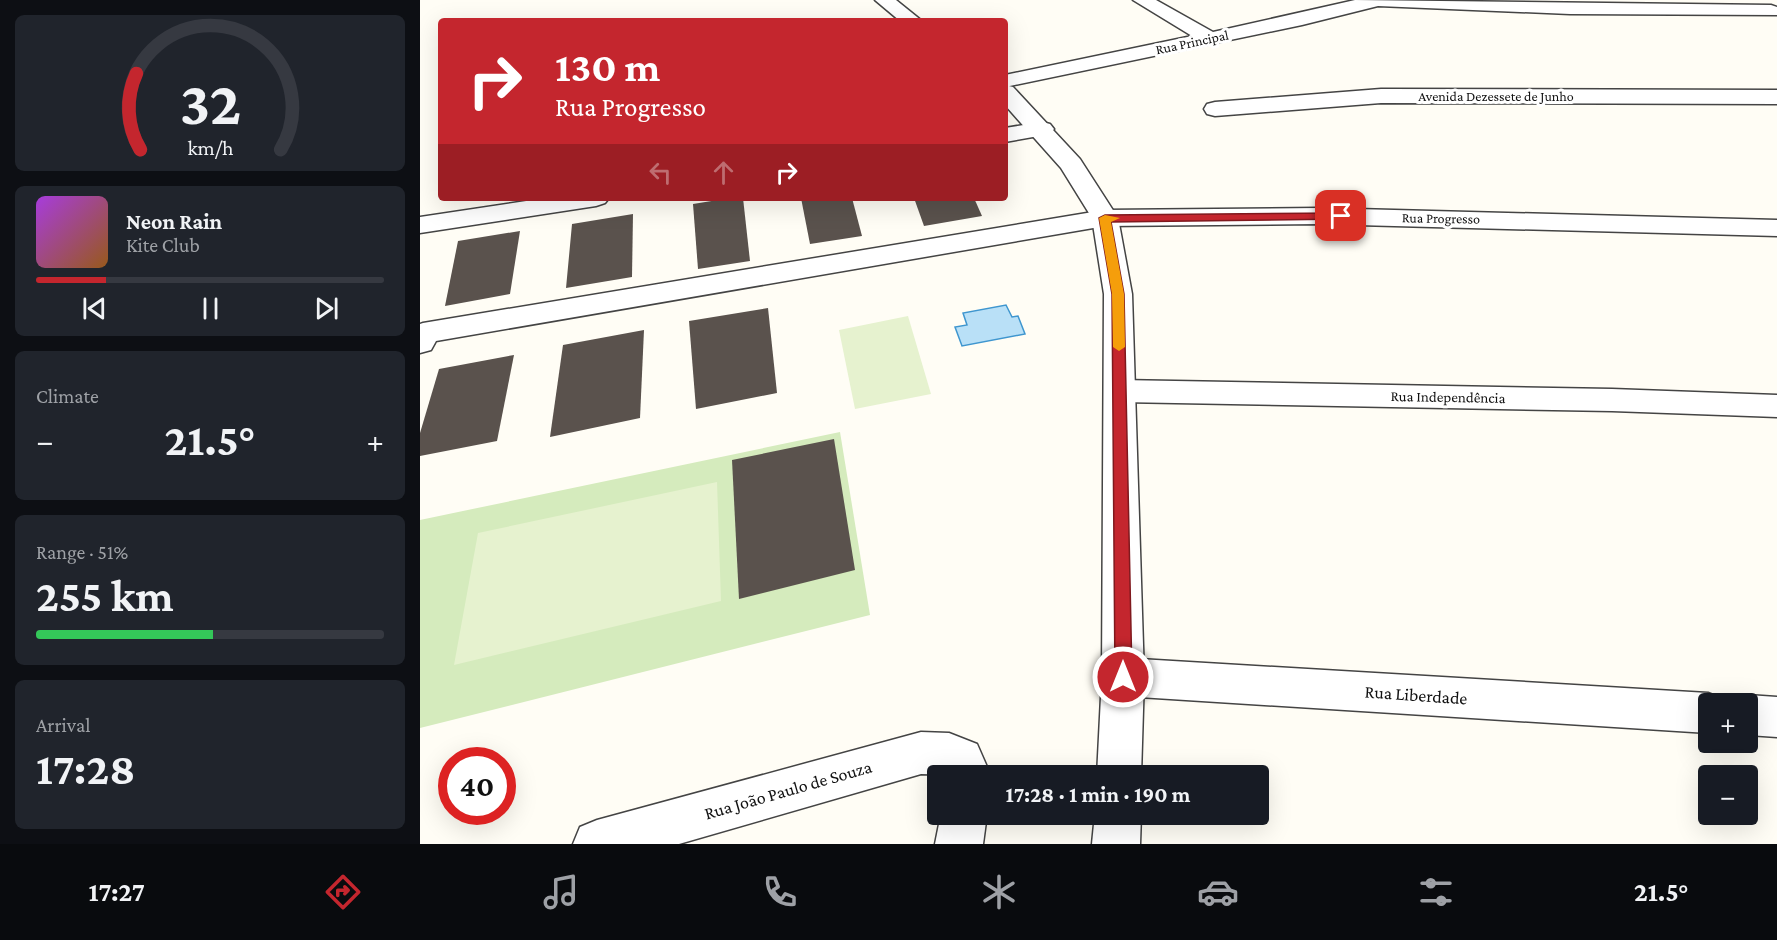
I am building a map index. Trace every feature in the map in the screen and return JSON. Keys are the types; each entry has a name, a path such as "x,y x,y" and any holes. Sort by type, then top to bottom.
{"street":[{"path":"884,0 908,18"},
{"path":"1142,0 1210,38"},
{"name":"Rua Principal","path":"1008,80 1378,0 1570,8 1770,9"},
{"path":"1008,95 1042,129 1071,164 1106,227 1118,294 1123,677 1119,765"},
{"name":"Avenida Dezessete de Junho","path":"1215,109 1381,96 1777,97"},
{"path":"1008,135 1042,129"},
{"path":"420,225 576,201"},
{"name":"Rua Progresso","path":"552,323 1106,227 1331,216 1777,228"},
{"path":"420,343 423,333 552,323"},
{"path":"420,355 552,323"},
{"name":"Rua Independência","path":"1120,392 1601,400 1777,406"},
{"name":"Rua Liberdade","path":"1123,677 1698,711"},
{"path":"1758,716 1777,717"},
{"name":"Rua João Paulo de Souza","path":"597,844 921,753 949,754 961,759 964,765"},
{"path":"959,844 962,825"},
{"path":"1116,844 1117,825"}],"green space":[{"path":"908,316 931,394 855,409 839,330"},
{"path":"840,432 870,615 420,728 420,520"},
{"path":"717,482 721,601 454,665 478,533"}],"water":[{"path":"1006,305 1012,317 1018,316 1025,334 962,346 955,327 967,325 963,313"}],"building":[{"path":"712,201 743,201 750,261 698,269 693,204"},
{"path":"802,201 853,201 862,236 810,244"},
{"path":"915,201 975,201 982,216 924,226"},
{"path":"633,214 632,277 566,288 572,224"},
{"path":"520,231 510,294 445,306 458,241"},
{"path":"768,308 777,393 696,409 689,321"},
{"path":"644,330 640,418 550,437 563,345"},
{"path":"514,355 497,441 420,456 420,433 439,369"},
{"path":"834,439 855,570 739,599 732,460"}],"slow traffic":[{"path":"1114,218 1105,218 1118,294 1119,347"}],"route":[{"path":"1123,677 1118,294 1105,218 1341,216"}]}
